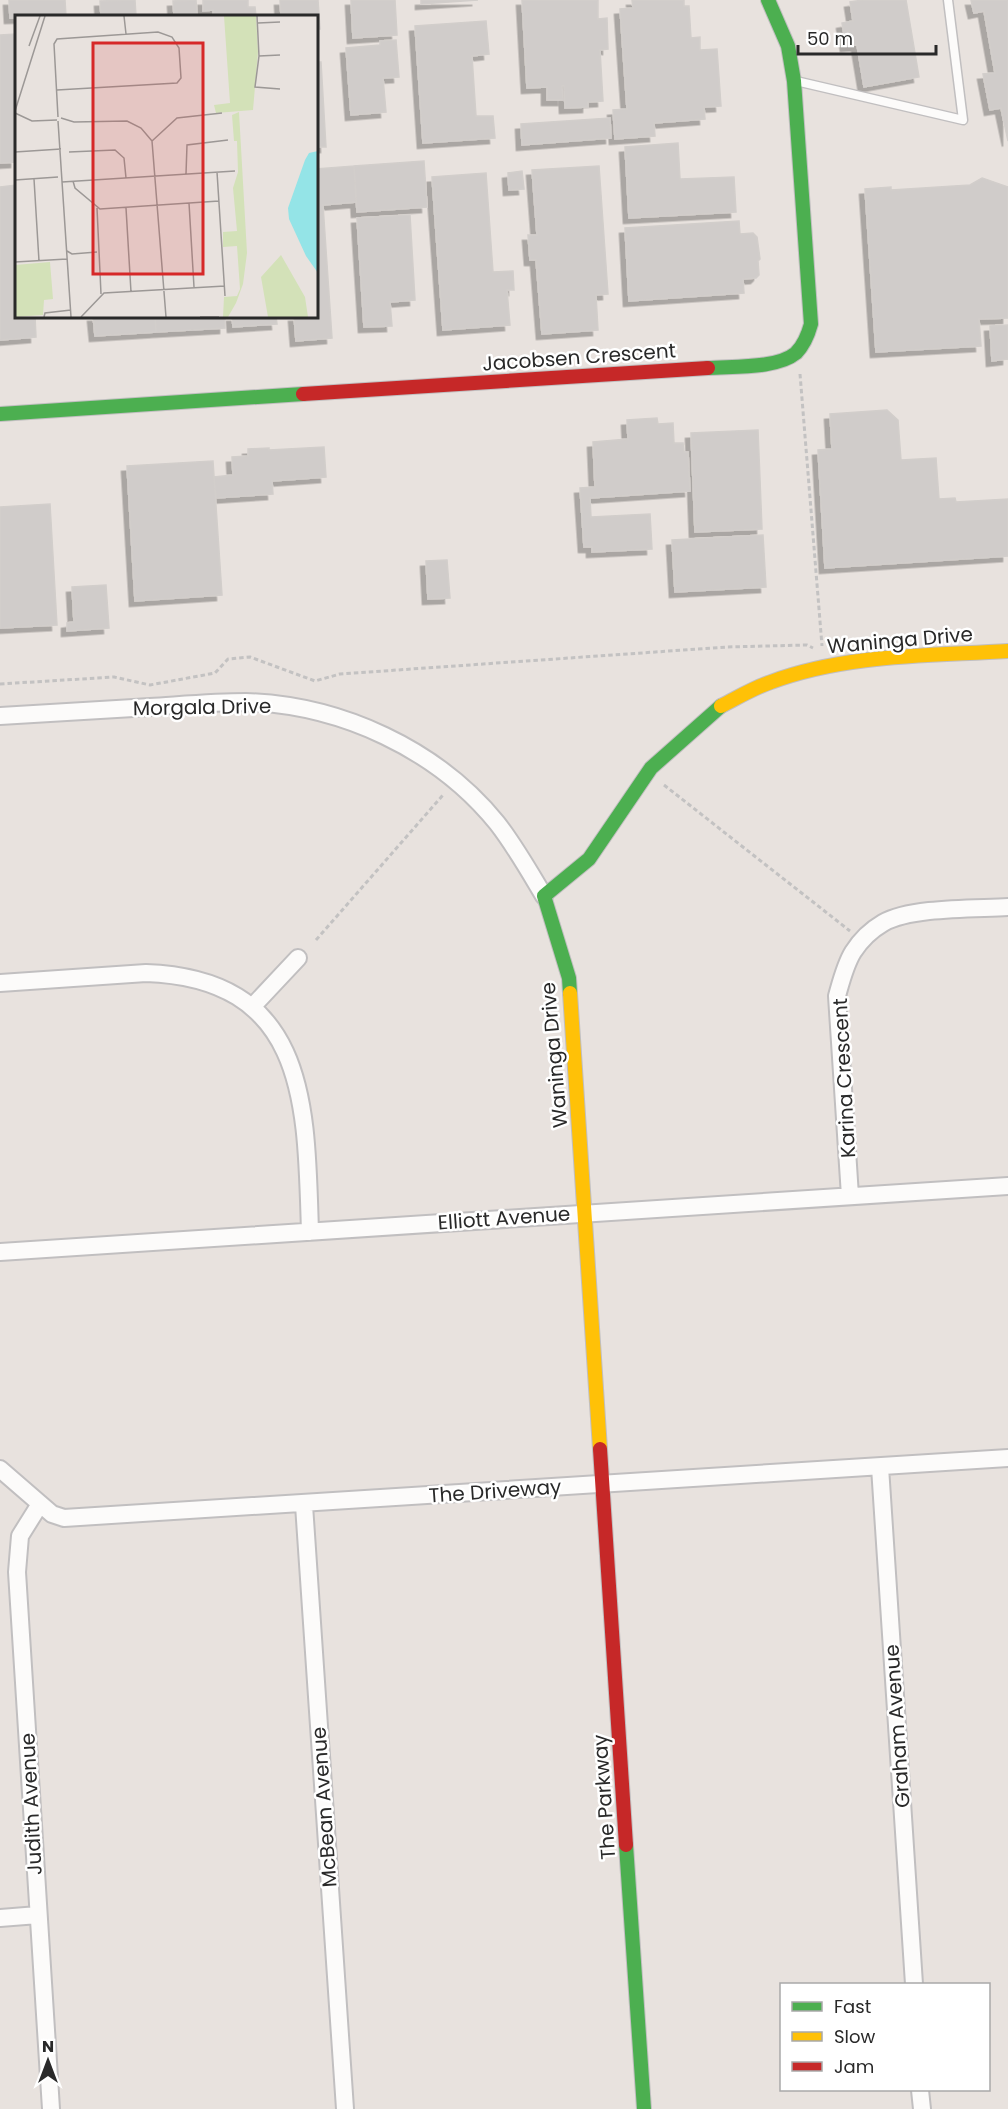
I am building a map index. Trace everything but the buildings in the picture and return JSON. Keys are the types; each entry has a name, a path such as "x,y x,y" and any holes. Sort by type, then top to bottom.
{"street":[{"path":"768,0 788,46 794,81 811,324 807,342 798,352"},
{"name":"Jacobsen Crescent","path":"0,414 751,365 775,363 798,352"},
{"name":"Waninga Drive","path":"603,1483 569,978 544,896 589,859 649,772 716,709 769,682 823,659 861,660 1008,651"},
{"name":"Morgala Drive","path":"0,716 245,702 280,705 343,719 398,742 447,774 497,823 544,896"},
{"name":"Karina Crescent","path":"850,1196 837,996 843,974 853,953 862,941 883,923 900,916 1008,907"},
{"path":"252,1007 298,958"},
{"path":"0,983 146,972 169,974 206,982 252,1007 276,1034 286,1054 304,1112 310,1232"},
{"name":"Elliott Avenue","path":"0,1252 1008,1186"},
{"name":"The Driveway","path":"0,1469 52,1514 64,1518 304,1505 603,1483 1008,1458"},
{"name":"Graham Avenue","path":"880,1467 914,1983"},
{"name":"The Parkway","path":"603,1483 644,2109"},
{"name":"Judith Avenue","path":"40,1504 20,1536 17,1553 51,2109"},
{"name":"McBean Avenue","path":"304,1505 345,2109"},
{"path":"0,1918 38,1915"},
{"path":"920,2091 922,2109"}],"lane":[{"path":"794,81 963,120 948,0"}],"path":[{"path":"798,352 823,659"},
{"path":"0,684 114,677 150,685 215,672 228,659 250,657 315,681 340,674 727,647 807,645 823,659"},
{"path":"649,772 862,941"},
{"path":"316,940 444,794"}],"traffic: fast":[{"path":"708,368 766,364 788,358 801,347 811,324 794,81 788,46 768,0"},
{"path":"0,414 303,394"},
{"path":"570,993 569,978 544,896 589,859 651,768 721,706"},
{"path":"626,1845 644,2109"}],"traffic: slow":[{"path":"721,706 764,684 828,666 888,658 1008,651"},
{"path":"570,993 600,1449"}],"traffic: jam":[{"path":"303,394 708,368"},
{"path":"600,1449 626,1845"}]}
